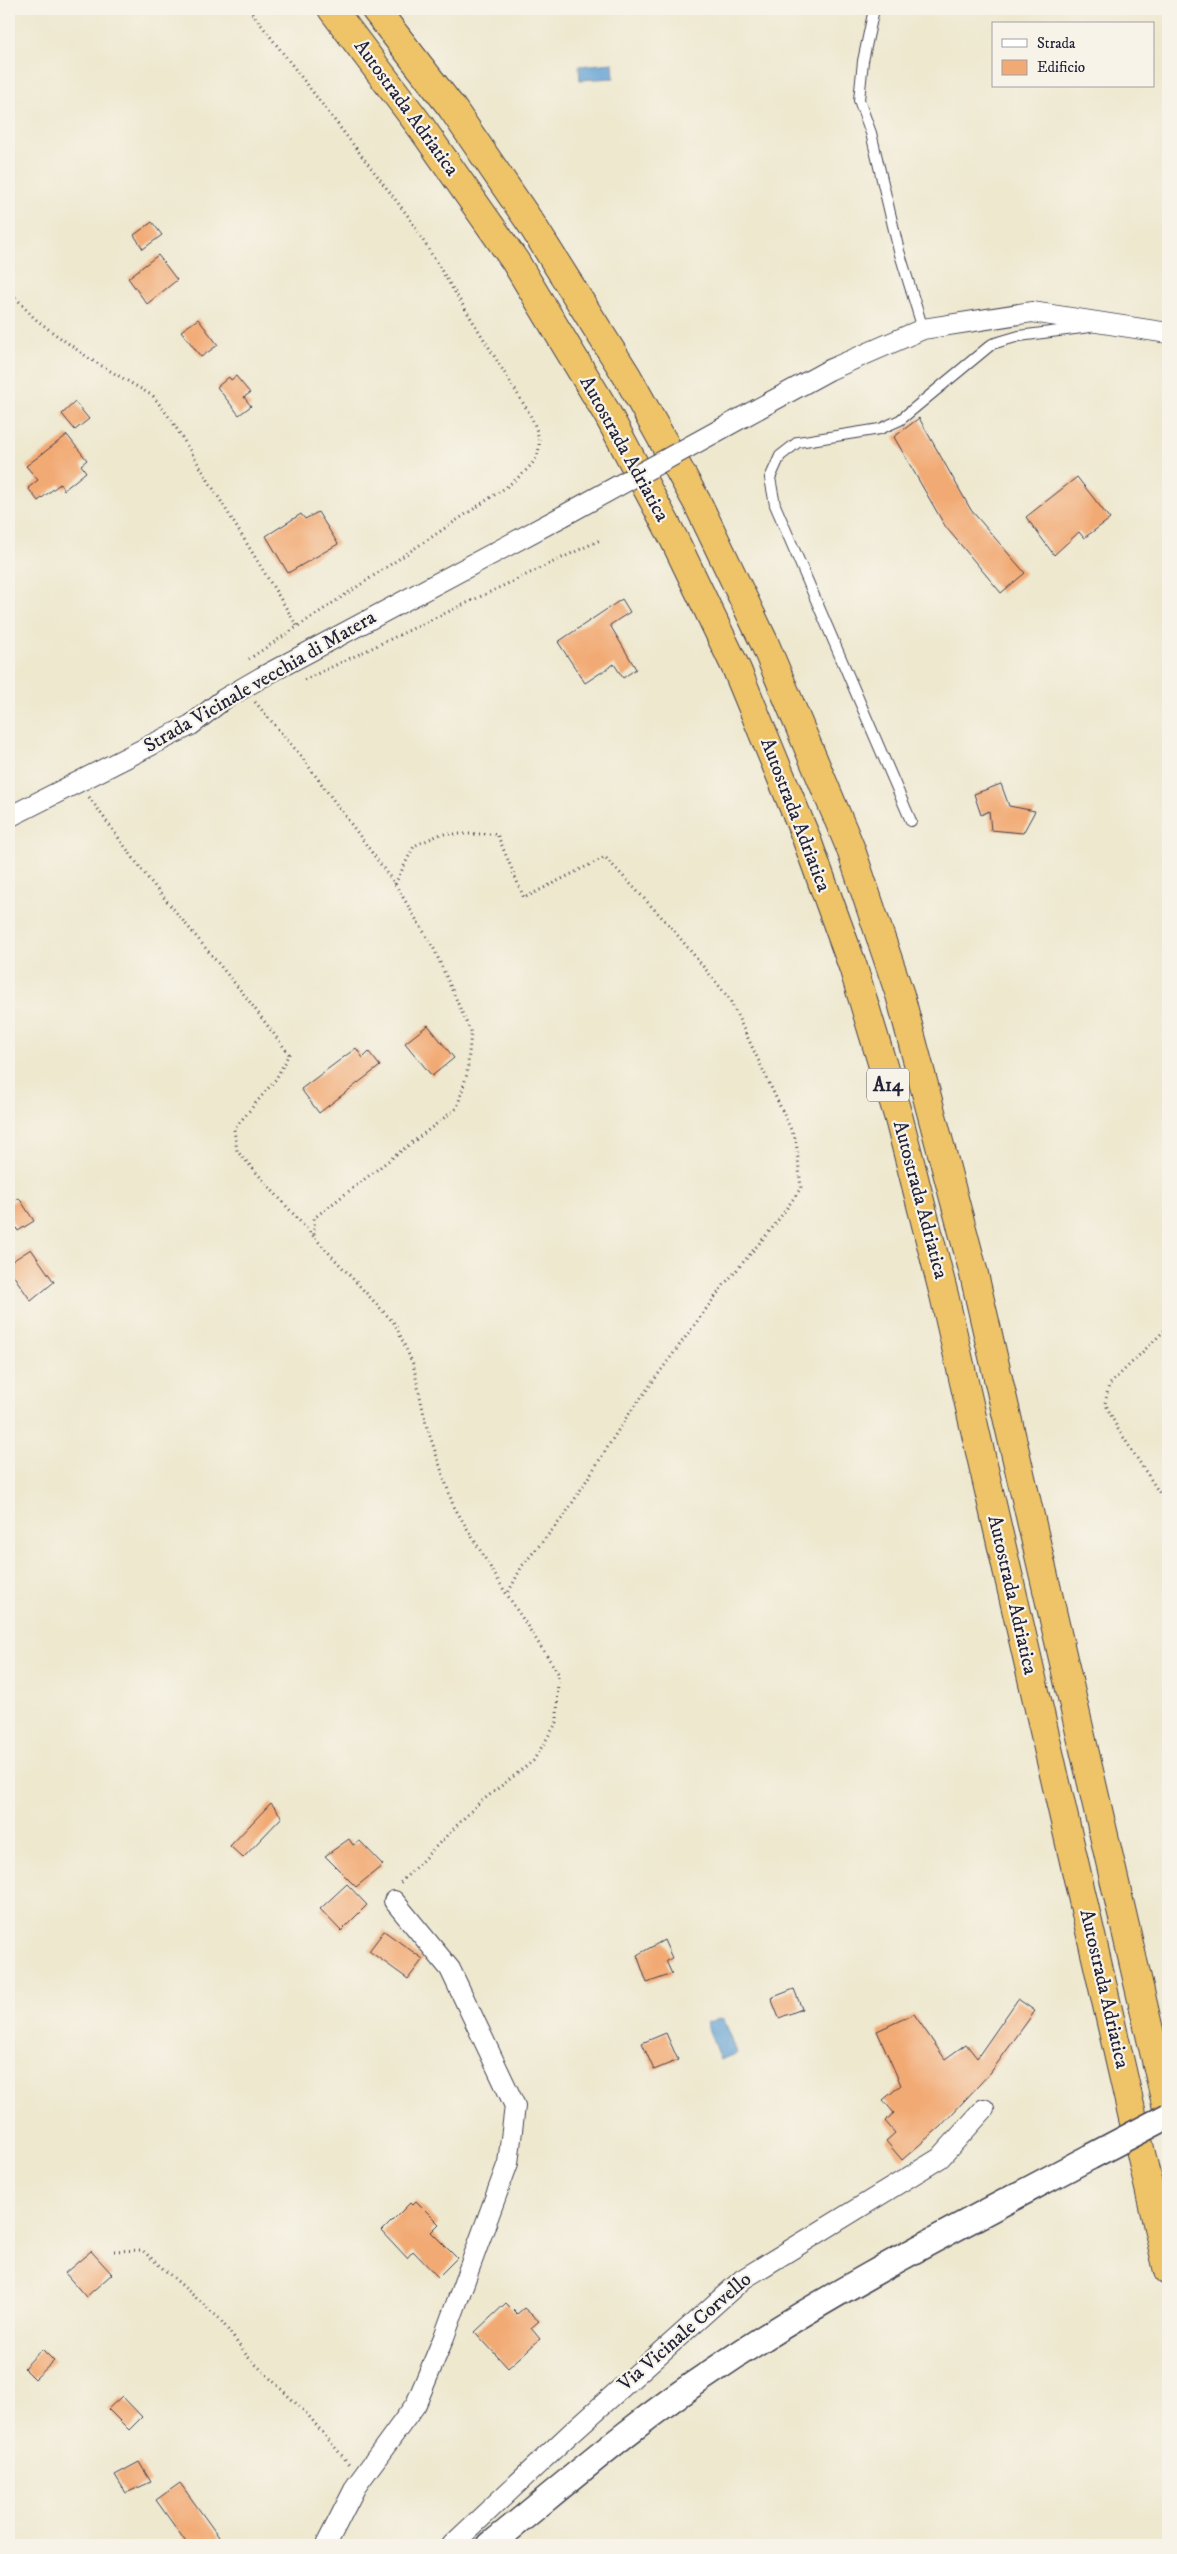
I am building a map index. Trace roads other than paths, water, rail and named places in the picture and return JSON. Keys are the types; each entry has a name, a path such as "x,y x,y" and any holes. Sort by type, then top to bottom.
{"highway":[{"name":"Autostrada Adriatica","path":"332,9 421,127 516,261 608,415 674,539 737,670 805,835 853,966 899,1119 944,1295 1168,2271"},
{"name":"Autostrada Adriatica","path":"375,9 452,108 532,225 627,376 698,504 764,642 850,847 900,995 973,1270 1168,2112"}],"street":[{"path":"923,329 1032,312 1168,333"},
{"name":"Strada Vicinale vecchia di Matera","path":"9,817 191,725 224,699 262,677 563,516 829,370 923,329"},
{"path":"326,2545 356,2486 416,2404 444,2337 508,2163 515,2106 450,1969 394,1901"},
{"name":"Via Vicinale Corvello","path":"452,2545 571,2433 743,2279 940,2158 984,2109"},
{"path":"490,2545 627,2433 711,2372 765,2336 842,2291 1168,2116"}],"lane":[{"path":"874,9 863,61 859,100 871,133 899,251 923,329"},
{"path":"911,821 775,505 770,478 780,456 798,442 880,429 900,420 992,344 1019,336 1087,328 1100,322"}],"water":[{"path":"613,63 614,78 580,80 579,66"},
{"path":"719,2018 724,2019 737,2053 720,2060 706,2023"}]}
